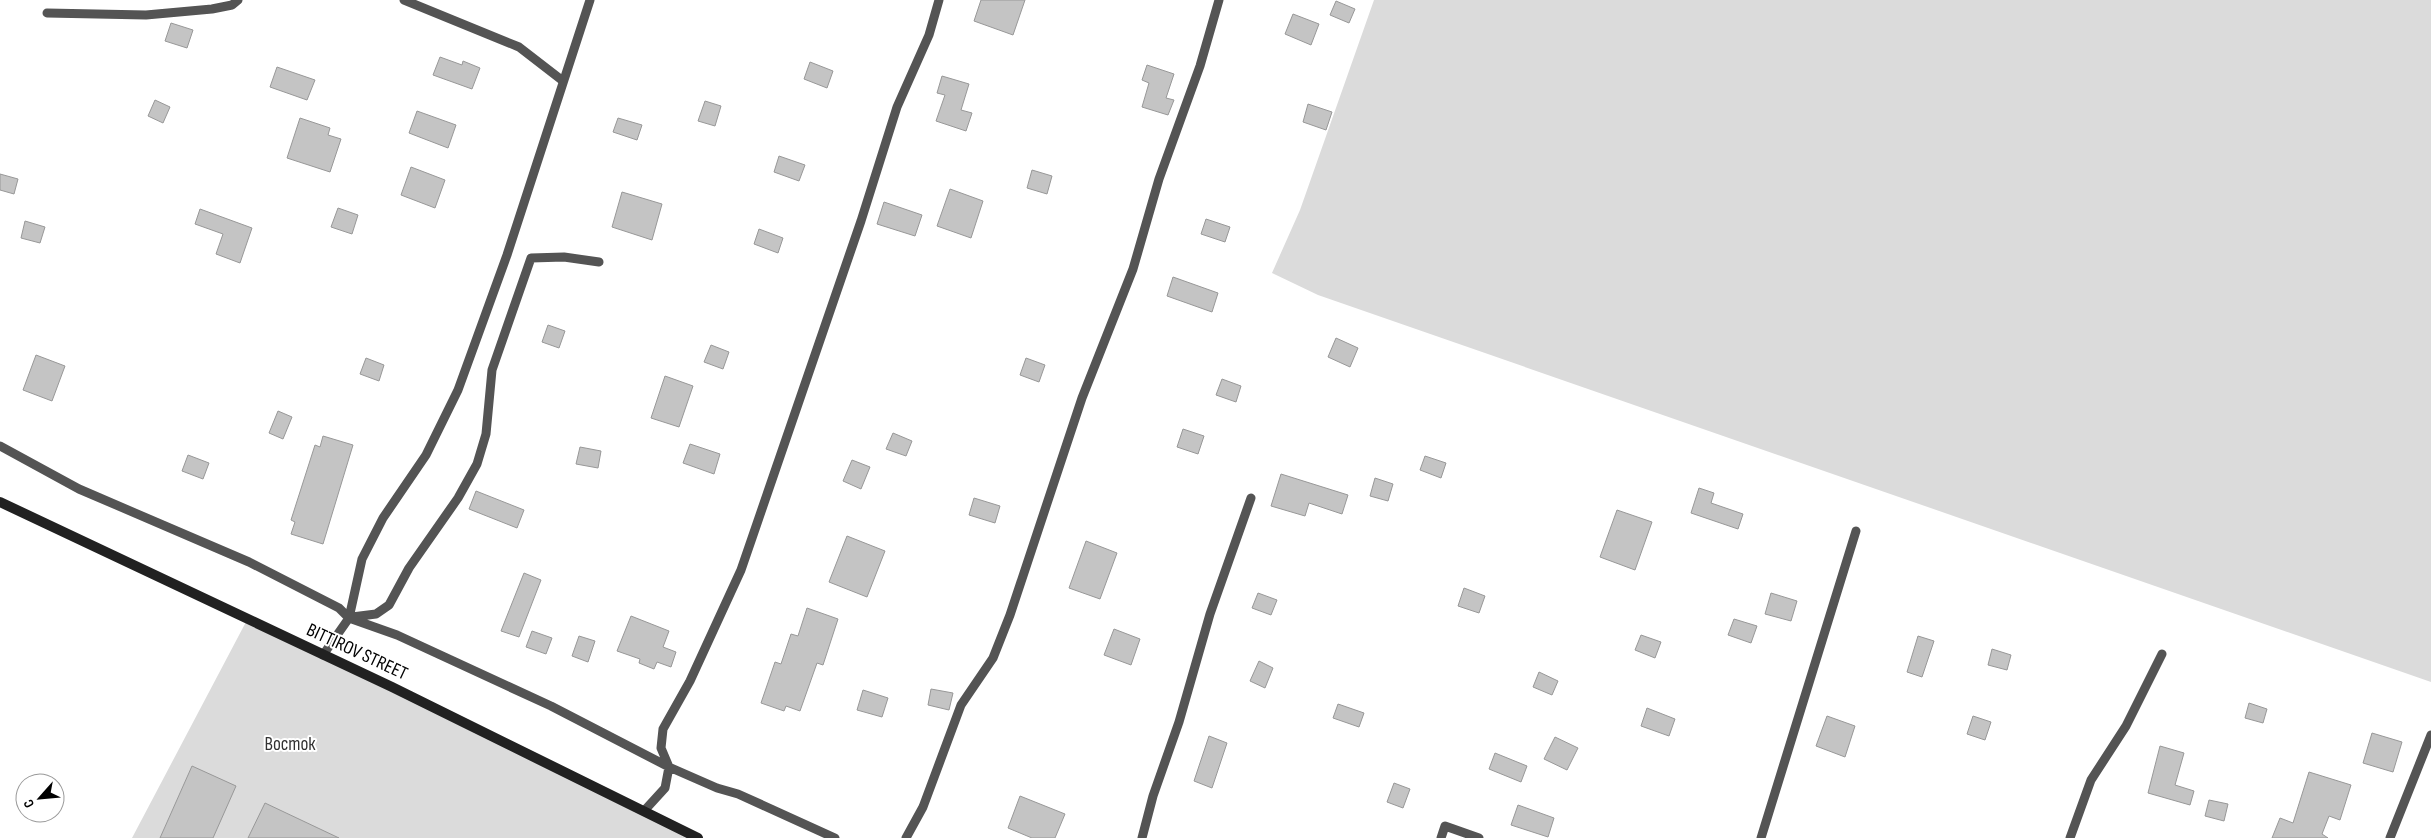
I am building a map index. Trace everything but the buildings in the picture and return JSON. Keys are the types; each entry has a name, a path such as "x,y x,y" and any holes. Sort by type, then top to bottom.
{"street":[{"name":"BITTIROV STREET","path":"0,502 323,655 698,838"}],"lane":[{"path":"47,13 98,16 146,15 212,9 232,5 238,0"},
{"path":"404,0 519,47 563,81"},
{"path":"323,655 349,618 362,559 383,518 426,455 458,390 507,255 590,0"},
{"path":"644,811 665,788 669,767 661,748 662,729 690,681 741,570 860,221 896,107 929,34 939,0"},
{"path":"906,838 923,807 960,705 993,658 1003,632 1082,398 1133,269 1158,179 1200,66 1219,0"},
{"path":"349,618 376,614 389,605 409,568 458,498 476,464 486,434 492,370 531,258 564,257 599,262"},
{"path":"0,446 107,502 249,562 339,608 349,618 397,635 552,706 669,767 717,788 738,794 836,838"},
{"path":"1142,838 1153,796 1179,722 1210,614 1251,498"},
{"path":"1761,838 1856,530"},
{"path":"2070,838 2091,780 2126,726 2162,654"},
{"path":"2390,838 2431,735"},
{"path":"1441,838 1445,826 1479,838"}],"green space":[{"path":"1374,0 2431,0 2431,682 1318,295 1272,273 1300,210"},
{"name":"Восток","path":"247,620 698,838 132,838"}]}
